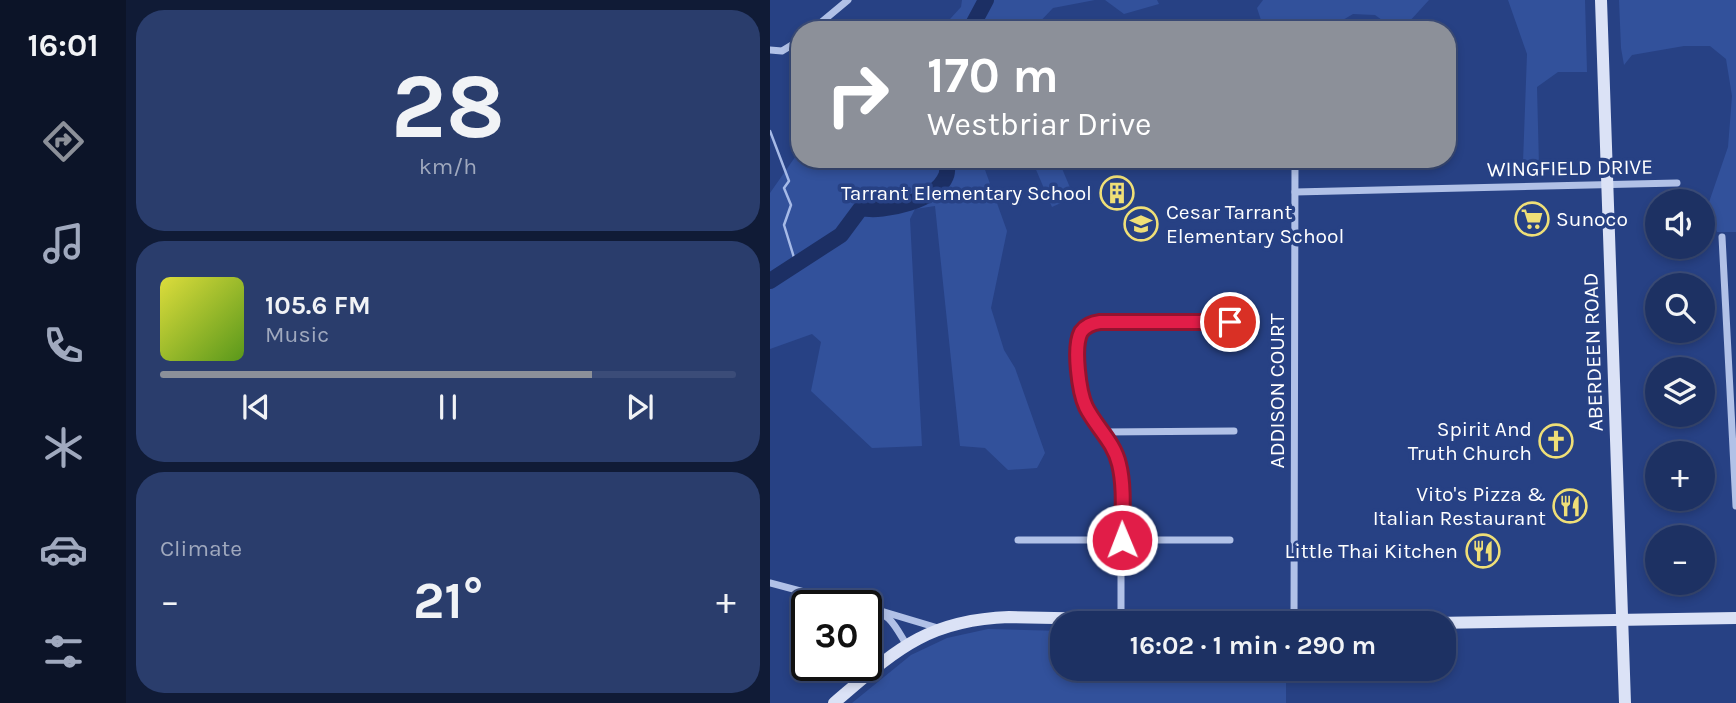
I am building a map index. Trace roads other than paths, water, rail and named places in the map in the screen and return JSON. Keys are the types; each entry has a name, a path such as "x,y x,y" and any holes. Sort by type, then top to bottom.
{"main road":[{"name":"ABERDEEN ROAD","path":"1601,0 1625,703"},
{"path":"834,703 906,644 939,628 968,620 989,618 1050,618"},
{"path":"1456,623 1736,618"}],"street":[{"path":"823,21 848,0"},
{"path":"770,50 782,51 791,46"},
{"name":"ADDISON COURT","path":"1294,611 1295,168"},
{"name":"WINGFIELD DRIVE","path":"1295,192 1677,183"},
{"path":"1722,237 1736,506"},
{"path":"1726,303 1736,303"},
{"path":"1121,611 1119,462 1086,407 1080,384 1079,338 1087,326 1100,322 1230,322"},
{"path":"1103,432 1234,430"},
{"path":"1017,540 1230,540"},
{"path":"770,583 796,590"},
{"path":"882,611 939,628"},
{"path":"882,612 892,621 906,644"}],"waterway":[{"path":"975,21 986,0"},
{"path":"770,131 789,181 784,188 791,205 784,225 796,264"},
{"path":"770,281 841,235 861,208 883,209 921,198 940,185 946,176 947,168"}],"place":[{"name":"Tarrant Elementary School","path":"1117,193"},
{"name":"Sunoco","path":"1532,219"},
{"name":"Cesar Tarrant Elementary School","path":"1141,224"},
{"name":"Spirit And Truth Church","path":"1556,441"},
{"name":"Vito's Pizza & Italian Restaurant","path":"1570,506"},
{"name":"Little Thai Kitchen","path":"1483,551"}]}
